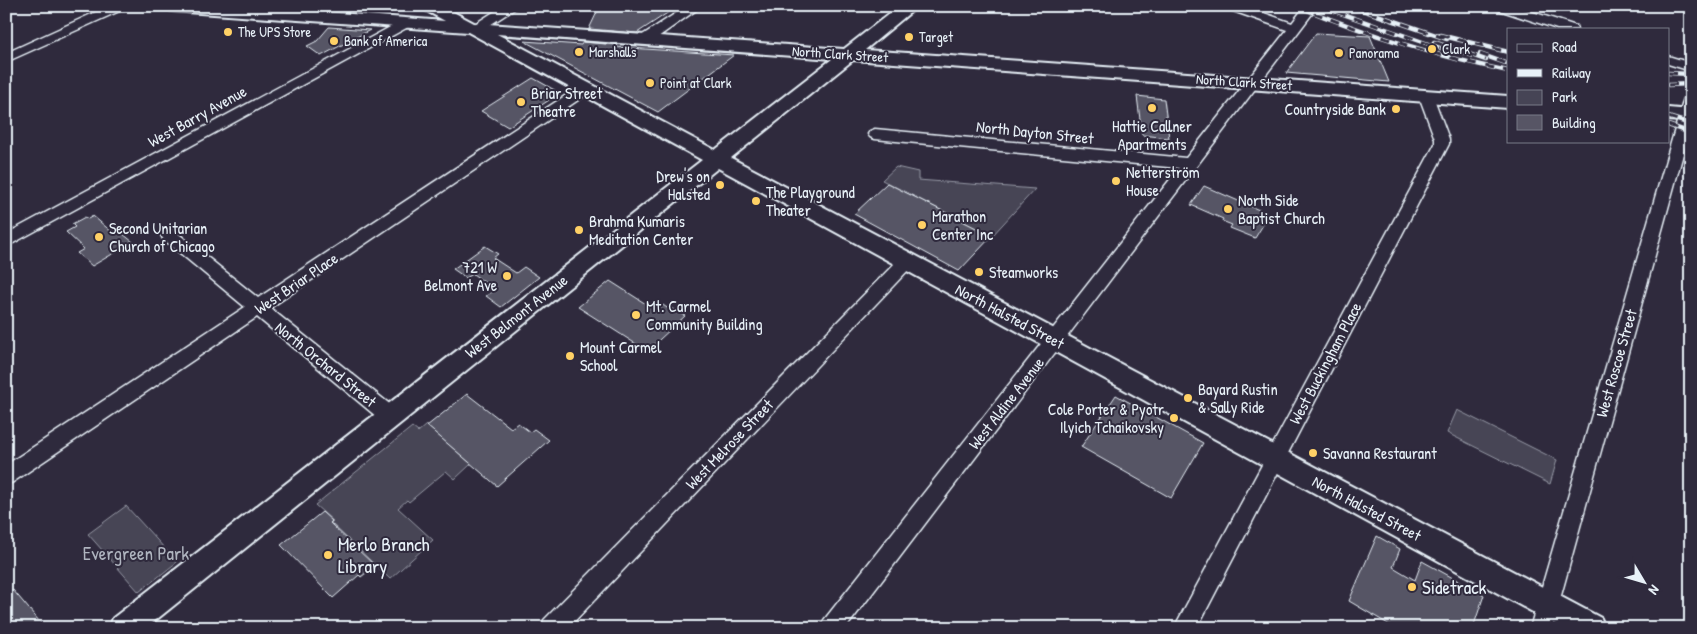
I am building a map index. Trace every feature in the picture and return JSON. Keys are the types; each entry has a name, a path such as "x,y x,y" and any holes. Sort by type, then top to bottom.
{"main road":[{"name":"North Clark Street","path":"172,6 1507,102"},
{"name":"North Halsted Street","path":"429,6 1275,458 1544,616 1591,628"},
{"name":"West Belmont Avenue","path":"123,628 910,6"}],"street":[{"path":"6,58 120,6"},
{"path":"474,29 513,6"},
{"path":"646,40 696,6"},
{"path":"1231,6 1295,28"},
{"name":"West Aldine Avenue","path":"832,628 1312,6"},
{"path":"1500,6 1568,28"},
{"name":"West Barry Avenue","path":"6,241 405,23"},
{"path":"1670,61 1691,67"},
{"name":"West Briar Place","path":"6,476 585,89"},
{"name":"West Buckingham Place","path":"1185,628 1442,144 1442,139 1426,96"},
{"name":"West Roscoe Street","path":"1544,616 1684,111"},
{"name":"North Dayton Street","path":"875,134 1191,164"},
{"name":"North Orchard Street","path":"168,235 390,416"},
{"name":"West Melrose Street","path":"552,628 907,261"}],"green space":[{"path":"896,167 918,172 918,180 1035,189 992,236 882,180"},
{"path":"1457,410 1557,460 1550,484 1447,433"},
{"path":"426,425 471,464 455,479 446,471 409,502 407,500 398,508 433,540 390,579 331,523 333,521 315,505 412,427 418,432"},
{"name":"Evergreen Park","path":"126,506 177,562 139,592 88,534"}],"building":[{"path":"600,6 610,9 615,6 678,6 637,33 589,29"},
{"name":"Bank of America","path":"329,27 370,30 321,56 307,46 317,41"},
{"name":"Panorama","path":"1316,33 1370,36 1389,82 1286,73"},
{"name":"Point at Clark","path":"524,41 581,45 583,42 618,45 615,47 734,55 658,112"},
{"name":"Briar Street Theatre","path":"533,78 560,93 508,127 481,111"},
{"name":"Hattie Callner Apartments","path":"1137,96 1164,99 1169,138 1142,135"},
{"name":"Marathon Center Inc","path":"887,183 992,236 959,271 854,214"},
{"name":"North Side Baptist Church","path":"1204,186 1266,213 1262,219 1266,220 1255,238 1230,228 1232,225 1222,221 1223,219 1191,205"},
{"name":"Second Unitarian Church of Chicago","path":"93,216 113,233 118,230 133,242 92,266 77,253 84,249 66,232 75,227 72,224 85,217 88,219"},
{"name":"721 W Belmont Ave","path":"485,246 498,254 493,258 516,273 524,267 539,277 501,307 486,296 495,290 473,274 466,278 453,269"},
{"name":"Mt. Carmel Community Building","path":"610,281 657,311 663,305 685,316 647,351 578,307"},
{"path":"467,394 511,428 518,423 530,432 534,429 549,440 497,486 427,426"},
{"path":"1116,395 1203,443 1171,498 1081,447"},
{"name":"Merlo Branch Library","path":"322,512 332,521 330,523 375,566 361,577 359,575 333,598 281,545"},
{"name":"Sidetrack","path":"1377,536 1400,549 1393,567 1415,580 1422,561 1484,595 1473,628 1395,628 1349,601"},
{"path":"13,590 45,628 6,628 6,595"}],"railway":[{"path":"1297,6 1401,43 1507,71"},
{"path":"1320,6 1440,48"},
{"path":"1351,6 1447,39"},
{"path":"1440,35 1507,52"},
{"path":"1434,42 1486,60"},
{"path":"1480,54 1507,64"},
{"path":"1670,73 1691,74"},
{"path":"1670,85 1691,84"},
{"path":"1670,118 1691,124"},
{"path":"1670,126 1691,133"}],"place":[{"name":"The UPS Store","path":"228,32"},
{"name":"Target","path":"909,37"},
{"name":"Bank of America","path":"334,41"},
{"name":"Clark","path":"1432,49"},
{"name":"Marshalls","path":"579,52"},
{"name":"Panorama","path":"1339,53"},
{"name":"Point at Clark","path":"650,83"},
{"name":"Briar Street Theatre","path":"521,102"},
{"name":"Hattie Callner Apartments","path":"1152,108"},
{"name":"Countryside Bank","path":"1396,109"},
{"name":"Netterström House","path":"1116,181"},
{"name":"Drew's on Halsted","path":"720,185"},
{"name":"The Playground Theater","path":"756,201"},
{"name":"North Side Baptist Church","path":"1228,209"},
{"name":"Marathon Center Inc","path":"922,225"},
{"name":"Brahma Kumaris Meditation Center","path":"579,230"},
{"name":"Second Unitarian Church of Chicago","path":"99,237"},
{"name":"Steamworks","path":"979,272"},
{"name":"721 W Belmont Ave","path":"507,276"},
{"name":"Mt. Carmel Community Building","path":"636,315"},
{"name":"Mount Carmel School","path":"570,356"},
{"name":"Bayard Rustin & Sally Ride","path":"1188,398"},
{"name":"Cole Porter & Pyotr Ilyich Tchaikovsky","path":"1174,418"},
{"name":"Savanna Restaurant","path":"1313,453"},
{"name":"Merlo Branch Library","path":"328,555"},
{"name":"Sidetrack","path":"1412,587"}]}
